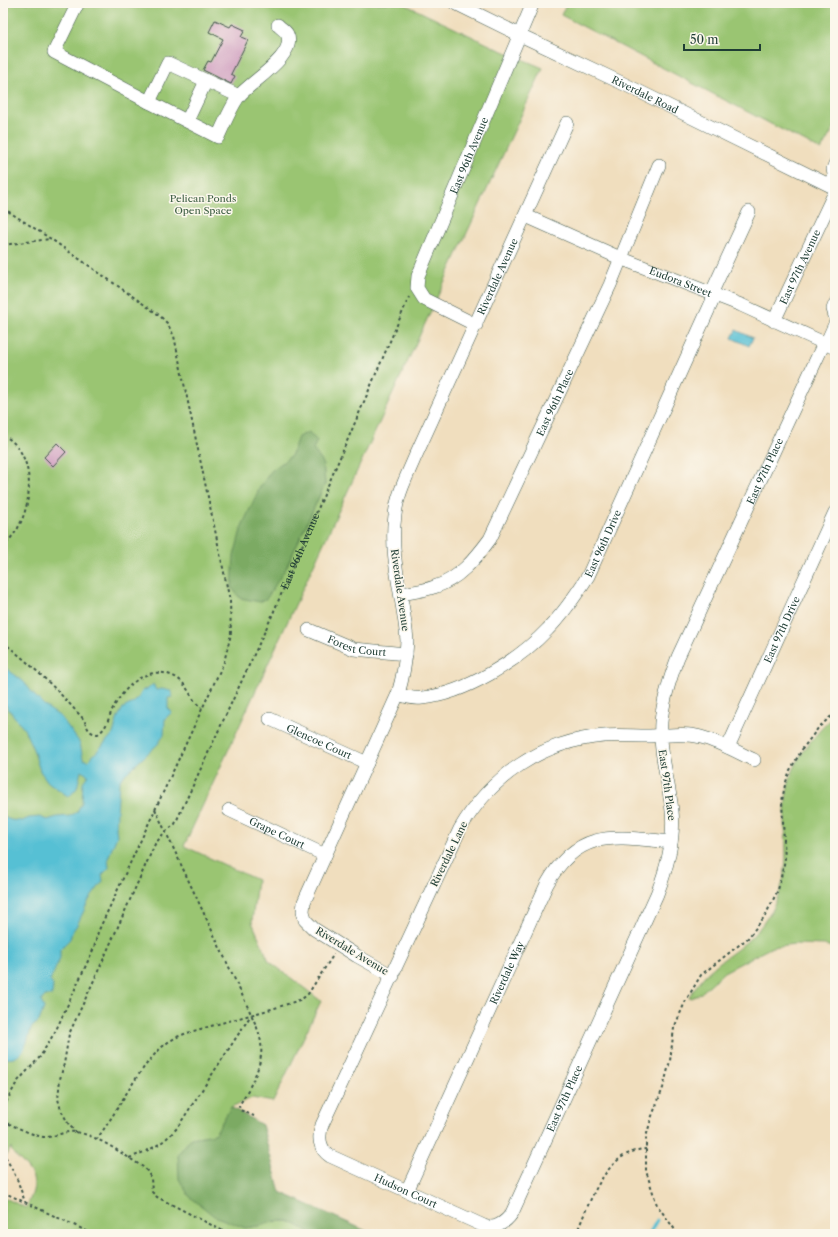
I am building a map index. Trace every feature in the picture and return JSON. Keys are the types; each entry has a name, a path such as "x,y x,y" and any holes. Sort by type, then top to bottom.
{"street":[{"path":"78,3 54,52 218,137 239,96 272,67 282,56 288,40 286,33 278,25"},
{"name":"Riverdale Road","path":"455,3 835,188"},
{"name":"East 96th Avenue","path":"418,276 533,3"},
{"path":"150,102 168,63 239,96"},
{"path":"187,121 206,81"},
{"name":"Riverdale Avenue","path":"393,976 314,929 305,920 304,902 398,694 406,654 406,632 401,594 397,579 394,550 395,514 398,500 415,457 526,216 567,123"},
{"path":"835,164 833,169 835,180"},
{"name":"East 96th Place","path":"401,594 434,587 454,577 471,562 490,539 610,285 659,165"},
{"name":"East 97th Avenue","path":"774,320 835,192"},
{"name":"East 96th Drive","path":"398,694 412,698 436,696 475,681 515,658 538,639 566,608 588,576 749,212"},
{"name":"Eudora Street","path":"526,216 620,258 741,305 828,345"},
{"path":"418,276 417,288 424,299 476,325"},
{"path":"835,304 833,309 835,316"},
{"name":"East 97th Place","path":"502,1224 512,1213 657,894 667,864 671,842 673,812 662,758 661,723 666,693 678,657 828,345 835,324"},
{"name":"East 97th Drive","path":"728,747 835,512"},
{"name":"Forest Court","path":"309,630 354,649 406,654"},
{"name":"Glencoe Court","path":"270,719 367,763"},
{"name":"Riverdale Lane","path":"320,1139 322,1125 393,976 460,829 469,814 498,781 513,769 534,756 564,744 605,736 703,737 754,760"},
{"name":"Grape Court","path":"229,810 325,855"},
{"name":"Riverdale Way","path":"407,1191 547,884 558,866 572,852 581,846 602,838 619,837 671,842"},
{"name":"Hudson Court","path":"320,1139 323,1150 330,1156 488,1228 502,1224"}],"path":[{"path":"492,3 501,6 507,3"},
{"path":"3,208 51,239 159,315 167,323 174,336 230,601 231,634 224,662 98,932 94,948 63,1016 40,1057 17,1082 3,1108"},
{"path":"3,245 51,239"},
{"name":"East 96th Avenue","path":"166,831 175,824 271,618 418,276"},
{"path":"3,435 15,444 22,456 29,484 28,500 18,528 3,547"},
{"path":"3,642 30,664 63,696 77,711 92,734 98,734 107,726 110,715 117,702 134,681 141,676 148,674 162,673 177,678 191,692 197,704 202,708"},
{"path":"678,1234 657,1205 646,1171 646,1137 652,1116 663,1088 670,1061 674,1028 685,1002 701,975 748,938 765,916 778,890 785,860 782,801 790,770 803,748 819,727 835,713"},
{"path":"155,809 252,1014 261,1042 261,1057 239,1106 240,1110 254,1116"},
{"path":"77,1133 69,1125 61,1110 58,1099 60,1079 69,1034 154,844 166,831"},
{"path":"834,892 835,877"},
{"path":"96,1140 104,1130 131,1085 162,1046 182,1035 302,999 308,994 340,945"},
{"path":"129,1158 154,1148 167,1139 177,1128 252,1014"},
{"path":"3,1121 43,1137 51,1137 65,1132 87,1135 129,1158 147,1171 152,1184 152,1192 157,1197 229,1234"},
{"path":"576,1234 605,1174 624,1155 636,1150 646,1149"},
{"path":"3,1152 17,1179 25,1202"},
{"path":"3,1192 93,1234"}],"green space":[{"name":"Pelican Ponds Open Space","path":"3,3 402,3 496,48 543,68 184,846 257,880 252,922 269,961 321,1001 273,1102 252,1098 231,1107 215,1134 191,1138 259,1226 276,1221 288,1221 313,1234 3,1234 3,1197 26,1208 34,1187 34,1182 30,1172 14,1154 11,1147 3,1163","holes":["323,464 325,484 286,568"]},
{"path":"567,3 835,3 835,126 821,150 561,15"},
{"path":"309,432 317,441 313,449 323,463 325,484 286,568 267,598 260,602 240,598 232,588 234,556 242,526 260,487 271,471 291,456 298,437"},
{"path":"835,715 835,948 825,945 794,944 772,947 724,972 700,994 691,998 689,997 710,970 754,934 770,913 780,890 785,869 785,815 788,785 798,760 806,748 814,737"},
{"path":"231,1107 262,1125 280,1192 373,1234 313,1234 289,1221 276,1221 245,1228 214,1216 189,1196 179,1179 178,1154 191,1138 215,1134"}],"water":[{"path":"736,330 753,338 749,346 732,338"},
{"path":"3,666 24,682 46,707 61,717 80,743 83,759 88,761 113,734 118,717 123,708 133,703 143,690 148,689 153,684 156,690 162,689 171,691 172,697 168,698 168,708 172,712 165,719 164,735 158,744 122,777 119,783 116,828 117,836 108,858 109,868 102,875 103,881 89,900 72,932 70,939 60,949 60,958 50,981 53,985 52,995 45,996 41,1001 44,1008 39,1021 31,1028 23,1050 17,1057 13,1058 3,1058 3,817 11,820 22,821 29,818 40,817 47,820 57,817 70,816 77,812 82,802 83,782 88,775 81,771 77,788 69,797 48,782 40,771 33,749 24,729 3,702"}],"building":[{"path":"215,20 230,27 232,24 245,30 241,37 248,40 231,74 235,76 231,84 203,70 208,61 211,62 223,39 209,32"},
{"path":"57,443 66,452 53,466 44,457"}],"waterway":[{"path":"649,1234 657,1220"}]}
